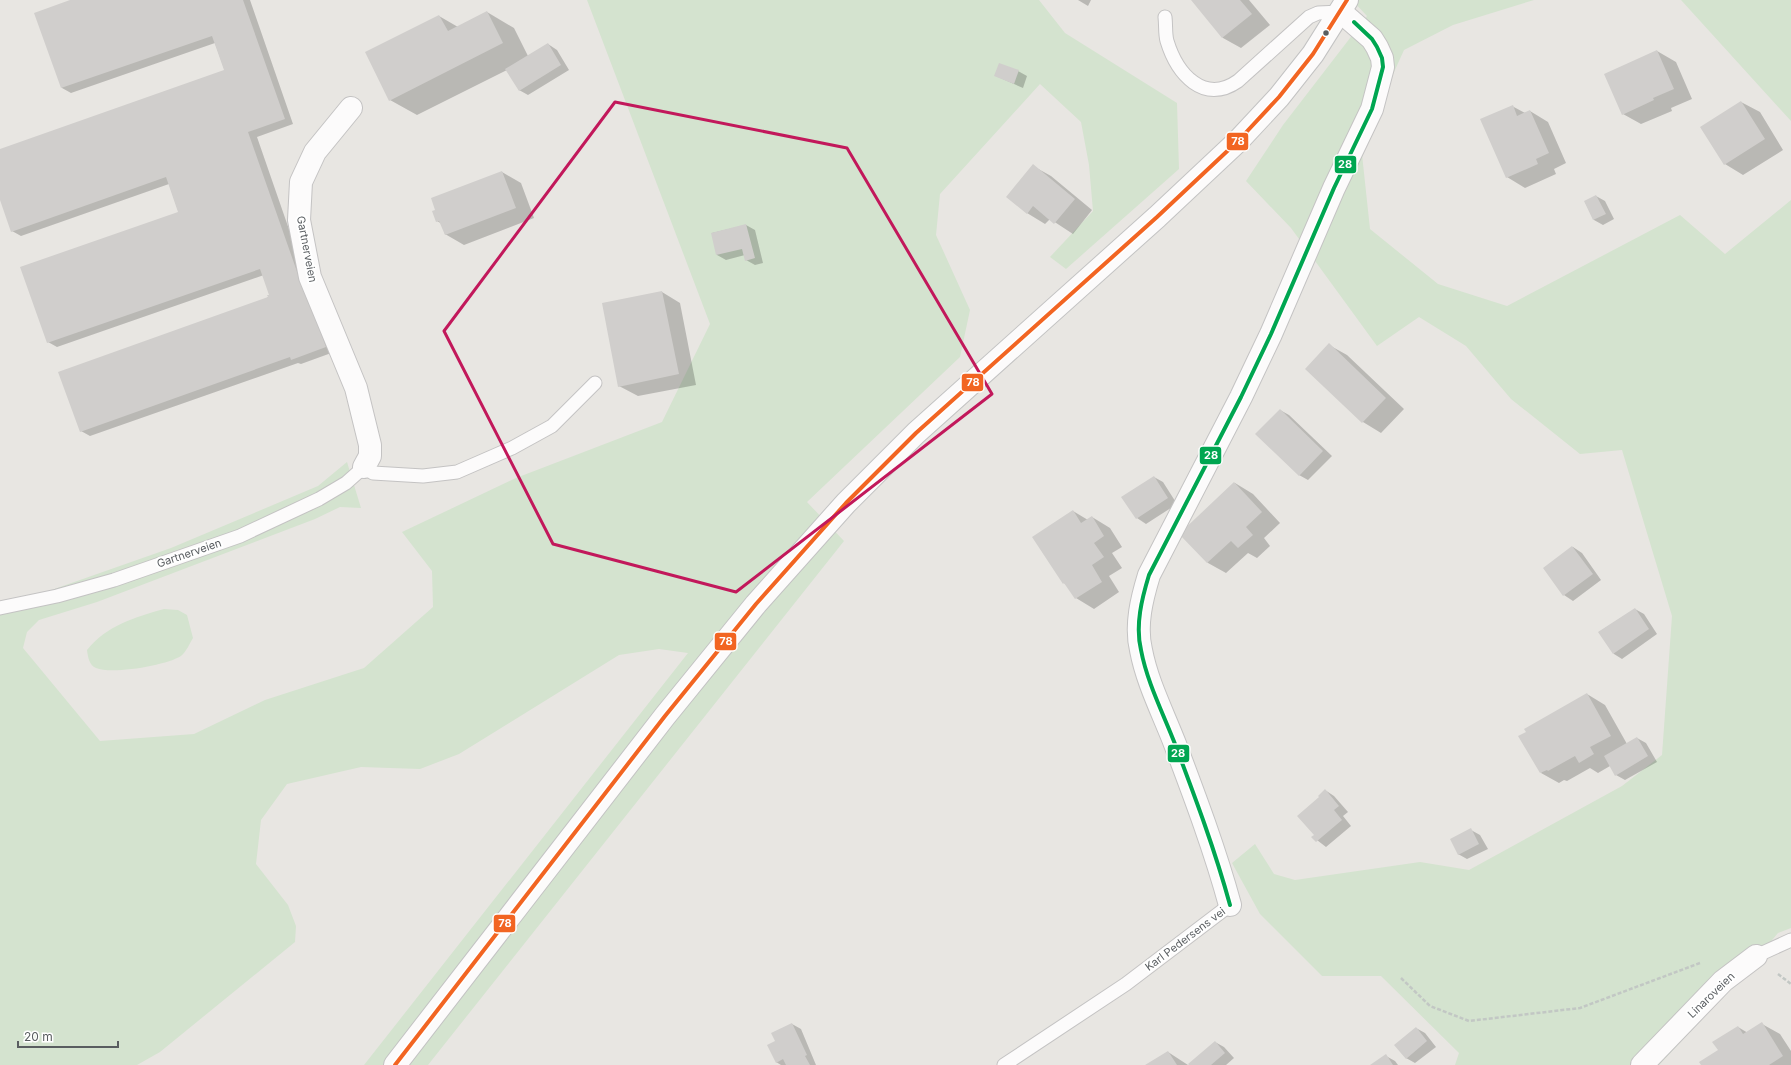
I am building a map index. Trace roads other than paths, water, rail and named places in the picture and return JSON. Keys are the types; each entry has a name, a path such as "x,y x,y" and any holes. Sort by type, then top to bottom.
{"street":[{"name":"Karl Pedersens vei","path":"1230,905 1203,817 1151,683 1140,649 1139,620 1142,595 1149,575 1241,397 1271,334 1334,188 1372,109 1383,67 1382,58 1372,39 1344,6"},
{"path":"395,1065 665,716 756,604 846,503 916,433 1157,217 1238,141 1279,97 1312,54 1344,6"},
{"name":"Gartnerveien","path":"351,108 315,152 301,182 299,220 310,277 356,388 370,445 370,456 364,467"},
{"name":"Linaroveien","path":"1642,1065 1723,981 1756,956"}],"lane":[{"path":"1165,17 1167,40 1177,67 1192,82 1205,88 1220,90 1228,88 1238,81 1309,17 1344,6"},
{"path":"364,467 373,473 423,476 456,472 512,448 552,426 595,383"},
{"name":"Gartnerveien","path":"0,608 57,596 114,580 240,536 319,499 346,483 364,467"},
{"name":"Karl Pedersens vei","path":"1004,1065 1120,988 1230,905"},
{"name":"Linaroveien","path":"1756,956 1791,940"}]}
